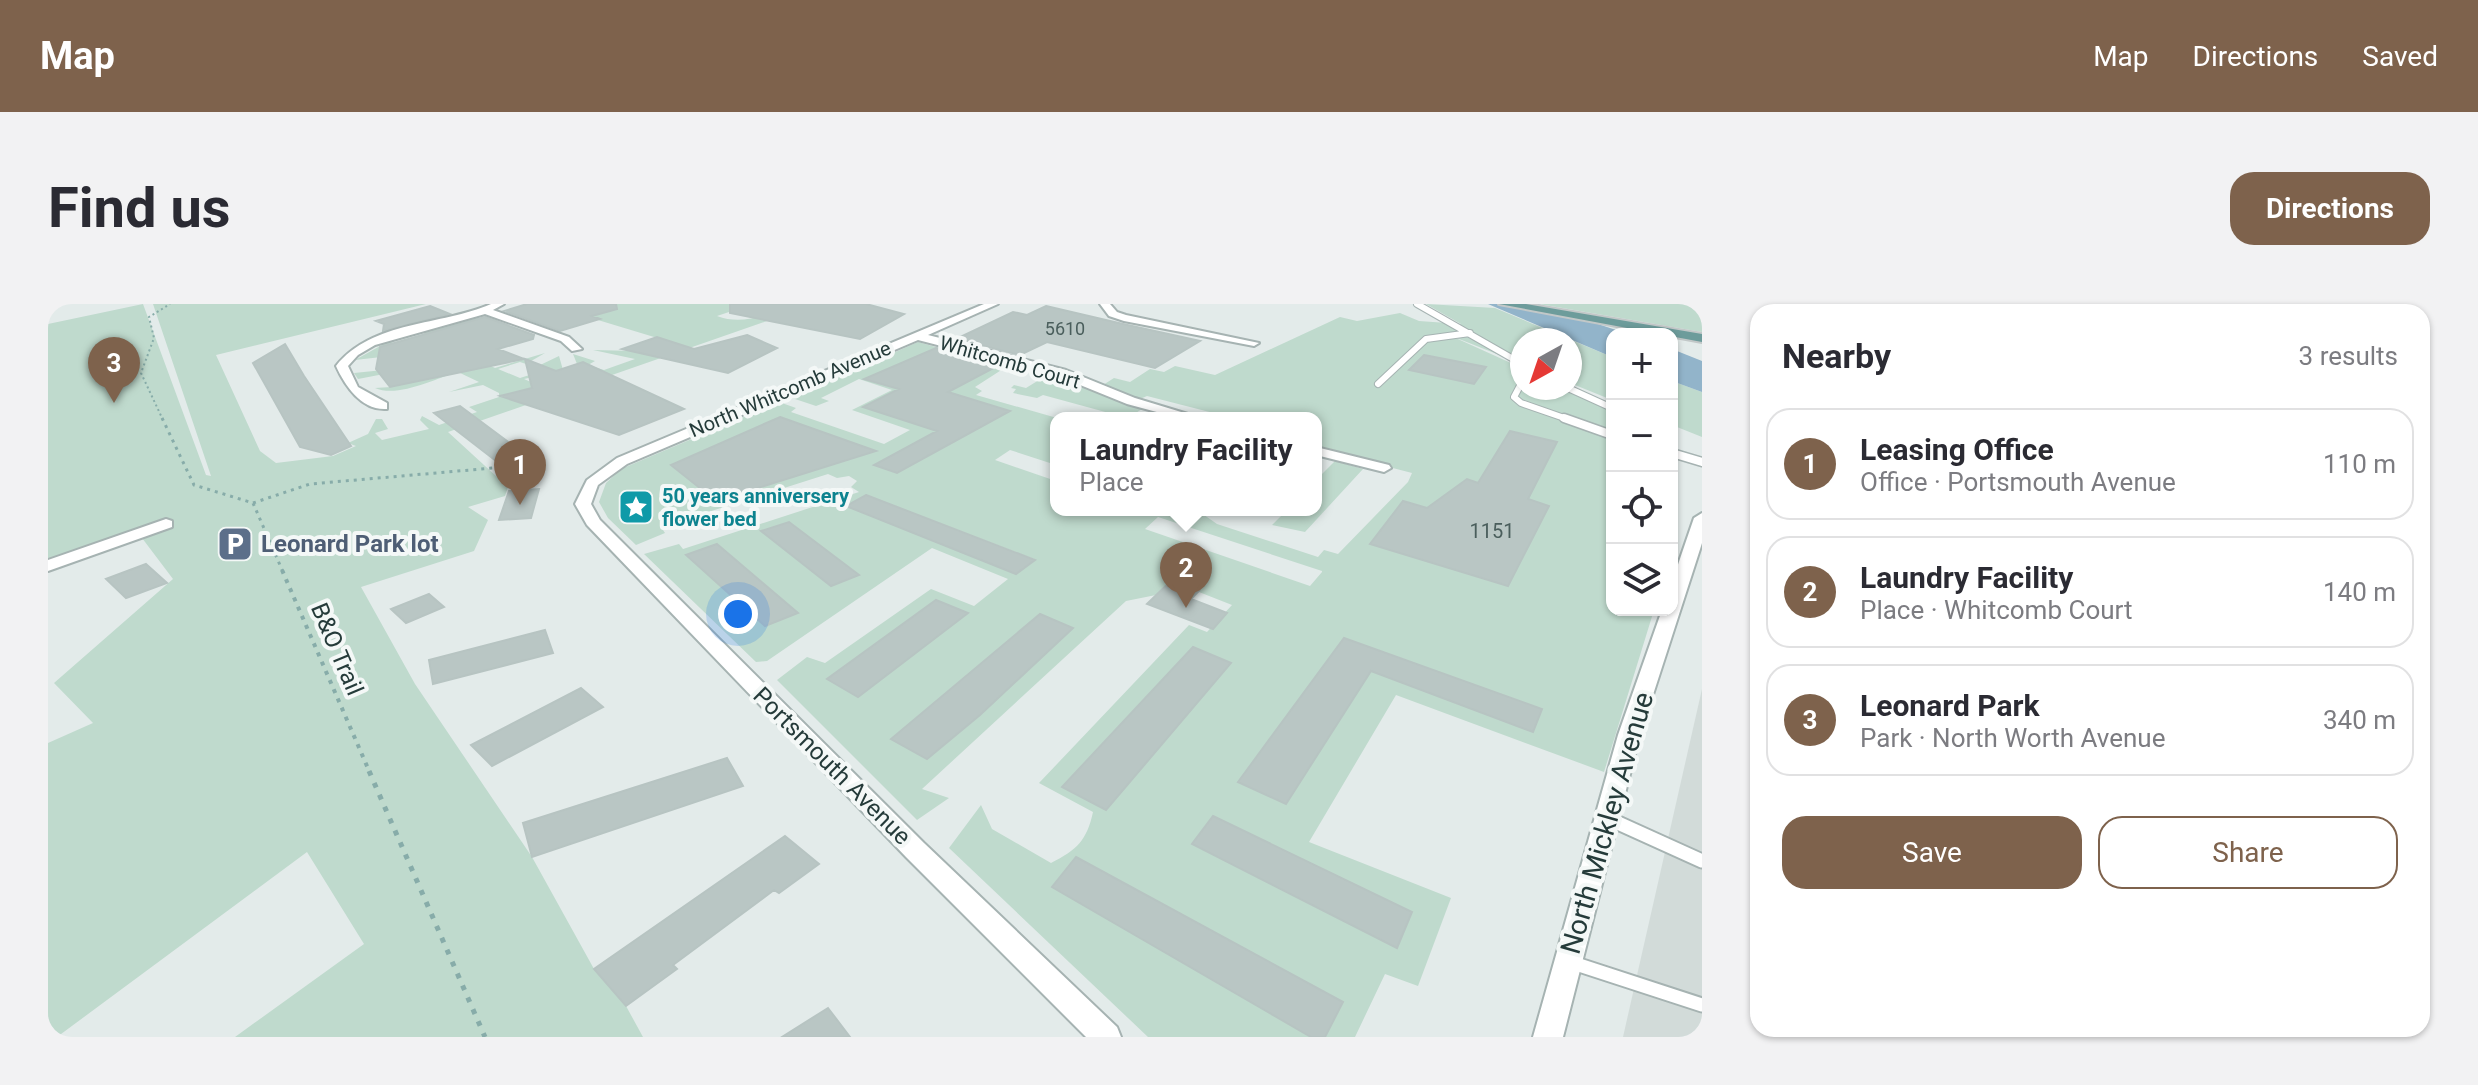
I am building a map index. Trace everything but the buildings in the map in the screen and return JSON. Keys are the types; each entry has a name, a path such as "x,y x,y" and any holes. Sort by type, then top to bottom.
{"main road":[{"path":"1505,304 1702,338"}],"street":[{"path":"383,406 353,389 342,366 348,355 396,335 486,311 499,304"},
{"name":"North Whitcomb Avenue","path":"592,483 628,458 993,304"},
{"path":"1105,304 1113,314 1124,318 1254,343"},
{"path":"486,311 565,339 576,349"},
{"name":"Whitcomb Court","path":"917,336 1062,373 1131,401 1172,412"},
{"path":"1322,452 1384,468"},
{"name":"Portsmouth Avenue","path":"592,483 583,504 593,522 915,850 1106,1037"},
{"name":"North Mickley Avenue","path":"1678,591 1702,518"},
{"path":"48,566 166,524"},
{"name":"North Mickley Avenue","path":"1548,1037 1629,735 1670,616"}],"lane":[{"path":"1417,304 1510,357"},
{"path":"1378,384 1426,339 1470,333"},
{"path":"1582,394 1606,405"},
{"path":"1518,400 1606,433"},
{"path":"1678,455 1702,462"},
{"path":"1607,818 1702,861"},
{"path":"1568,962 1702,1005"}],"path":[{"path":"170,304 149,317 153,323 153,354 141,373 194,485 253,503 310,484 493,468"},
{"name":"B&O Trail","path":"253,503 485,1037"}],"shaded area":[{"path":"1702,689 1702,1037 1623,1037"}],"green space":[{"path":"143,304 206,475 211,476 153,304 426,304 216,355 260,451 276,463 333,456 356,446 348,443 368,434 376,419 382,419 388,429 375,433 382,440 429,429 420,420 422,416 439,425 477,412 469,407 499,397 499,393 483,385 449,392 479,382 458,372 394,391 375,388 391,387 415,368 358,379 354,373 413,367 408,354 355,360 389,341 397,345 429,337 422,332 472,318 498,320 455,332 502,350 474,358 495,368 545,353 526,364 520,362 498,369 520,378 542,371 536,367 559,356 563,370 524,379 547,389 579,369 573,354 595,361 588,365 604,370 635,359 593,350 636,351 664,340 545,304 753,304 717,316 742,320 816,304 448,432 508,487 505,496 468,507 488,520 474,551 361,587 415,684 532,857 594,969 626,1006 643,1037 235,1037 364,944 307,852 57,1037 48,1037 48,743 93,723 54,683 173,579 142,538 153,534 48,566 48,324"},
{"path":"1426,304 1495,308 1543,328 1510,328 1510,359 1449,335 1510,363 1510,400 1582,400 1582,395 1606,406 1606,616 1652,616 1604,772 1396,695 1309,842 1451,898 1418,986 1385,974 1355,1037 1148,1037 949,848 981,805 992,829 1051,863 1074,849 1088,830 1093,812 1039,783 1189,625 1207,632 1232,605 1171,581 1156,595 1126,601 922,789 949,798 917,820 777,680 807,657 825,663 931,589 974,606 1008,579 932,548 767,661 756,662 644,554 679,544 683,549 859,492 851,487 857,481 849,476 837,478 828,474 661,527 665,533 636,545 608,518 599,502 606,483 621,469 779,402 796,408 791,412 884,444 910,430 852,410 892,390 859,379 821,398 829,401 816,406 792,398 918,342 1006,367 975,387 982,391 976,395 1050,416 1050,463 1010,450 995,460 1050,479 1050,516 1206,516 1217,524 1318,557 1324,550 1338,554 1408,482 1412,473 1322,450 1322,412 1210,412 1147,396 1140,399 1103,385 1114,378 1130,382 1150,369 1164,372 1175,366 1215,375 1340,317 1357,321 1400,313 1419,321 1461,324","holes":["951,424 973,431 897,473 875,465","866,495 1034,560 847,506","1158,517 1322,571 1310,586 1145,529"]},
{"path":"1539,304 1702,304 1689,306 1702,315 1702,332"},
{"path":"1582,344 1606,354 1606,398 1582,388"},
{"path":"1035,373 1050,374 1142,409 1137,412 1105,412 1043,395 1037,398 1013,393 1016,389 1011,388 1014,385 1026,388 1039,380 1030,376"},
{"path":"1678,383 1702,392 1702,437 1678,427"},
{"path":"1335,461 1363,469 1322,514 1322,474"},
{"path":"1281,516 1320,516 1305,532 1272,525"}],"water":[{"path":"1488,304 1538,304 1610,328 1606,328 1606,354 1582,344 1582,328 1544,328"},
{"path":"1678,351 1702,361 1702,392 1678,383"}],"place":[{"name":"Leonard Park","path":"114,403"},
{"name":"Leasing Office","path":"520,505"},
{"name":"50 years anniversery flower bed","path":"636,507"},
{"name":"Leonard Park lot","path":"235,544"},
{"name":"Laundry Facility","path":"1186,608"}]}
